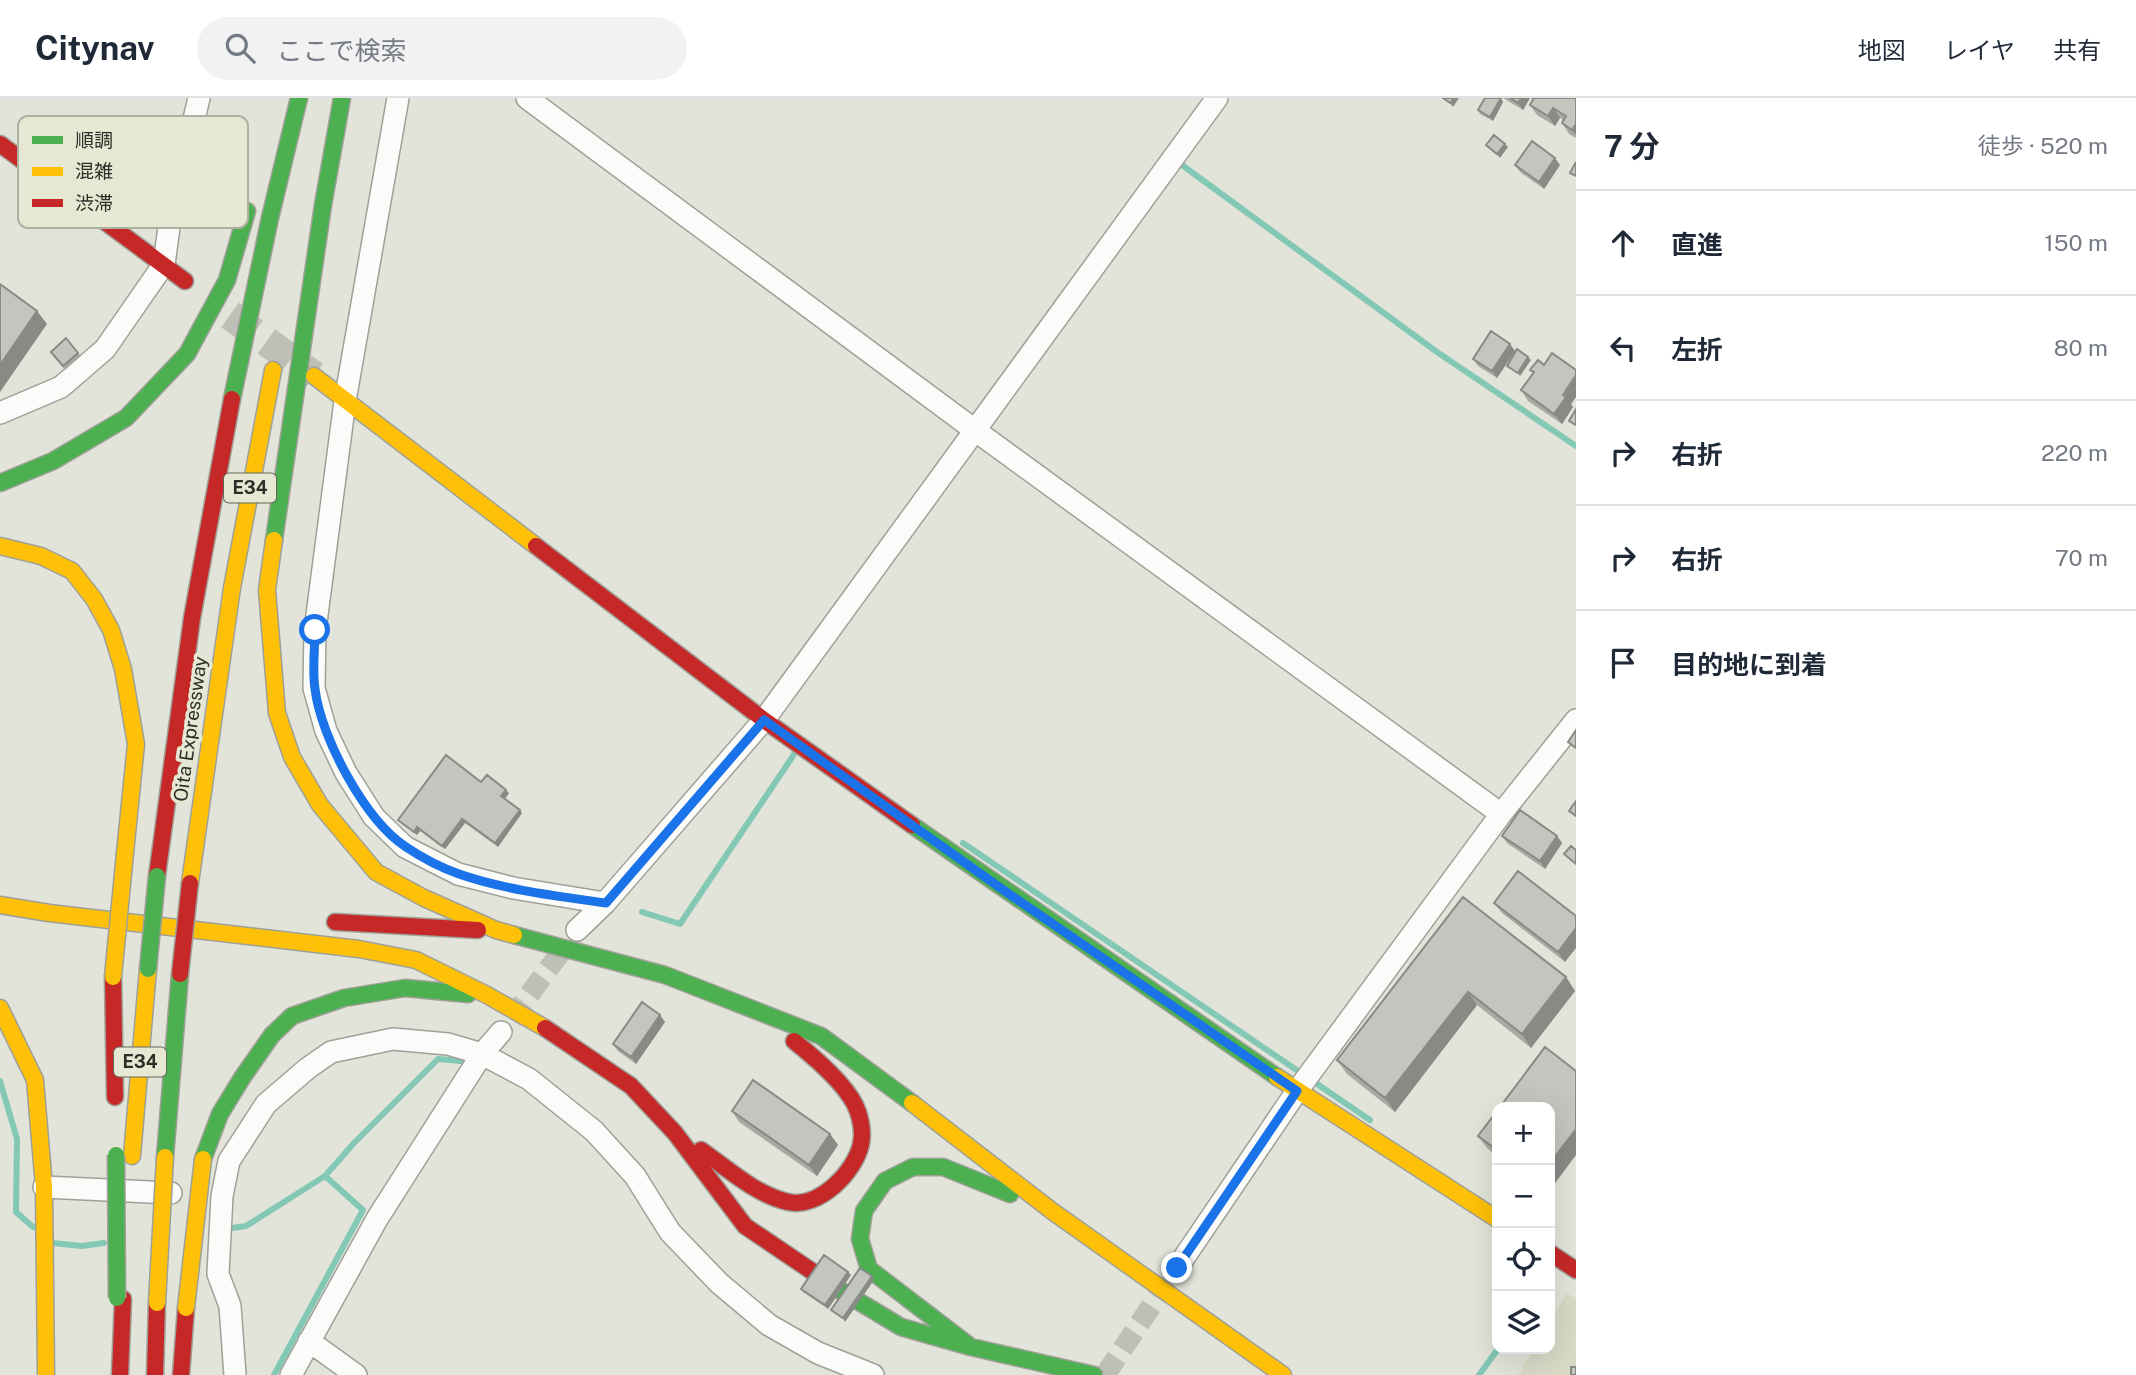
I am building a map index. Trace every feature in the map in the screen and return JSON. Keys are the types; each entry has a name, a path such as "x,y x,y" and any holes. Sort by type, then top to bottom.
{"main road":[{"name":"Oita Expressway","path":"120,1375 121,1151 148,969 157,876 198,583 250,303 299,98"},
{"path":"305,222 335,98"},
{"path":"342,98 323,205 267,590 277,713 292,757 320,805 376,872 424,898 496,930 664,975 821,1036 933,1118 1052,1211 1283,1375"},
{"path":"0,144 18,157"},
{"path":"248,206 253,189"},
{"path":"115,228 185,281"},
{"path":"0,483 53,461 126,418 187,354 227,280 242,228"},
{"name":"Oita Expressway","path":"155,1375 165,1157 190,883 232,588 277,349"},
{"path":"314,376 764,720 1009,894 1297,1091 1492,1216"},
{"path":"0,546 41,556 72,571 94,599 111,631 122,669 136,744 113,977 116,1114"},
{"path":"111,898 205,908"},
{"path":"0,905 370,951 416,960 487,995 563,1038 631,1086 675,1133 746,1226 901,1327 971,1347 1094,1375"},
{"path":"325,921 418,928 496,930"},
{"path":"181,1375 203,1159 220,1114 272,1035 292,1016 344,998 405,988 487,995"},
{"path":"0,1008 35,1080 44,1187 46,1375"},
{"path":"675,1133 762,1192 797,1204 824,1194 847,1174 861,1143 858,1110 818,1060 760,1013"},
{"path":"971,1347 869,1269 860,1239 864,1211 885,1181 913,1167 943,1167 1052,1211"},
{"path":"1555,1256 1576,1270"}],"street":[{"path":"195,116 199,98"},
{"path":"398,98 345,401 315,630 314,688 326,731 346,773 374,817 405,847 458,874 513,888 606,903"},
{"path":"527,98 976,431 1502,814"},
{"path":"577,930 606,903 764,720 1217,98"},
{"path":"0,413 61,387 105,349 164,264 169,228"},
{"path":"1177,1268 1297,1091 1502,814 1576,720"},
{"path":"291,1375 377,1219 482,1054 501,1032"},
{"path":"235,1375 230,1306 218,1274 222,1196 229,1161 266,1104 331,1052 393,1039 448,1044 482,1054 529,1079 594,1131 635,1176 670,1232 719,1283 769,1325 818,1353 873,1375"},
{"path":"44,1187 222,1196"},
{"path":"309,1341 356,1375"}],"shaded area":[{"path":"1567,1293 1576,1299 1576,1375 1518,1375 1531,1354 1555,1354 1555,1313"}],"building":[{"path":"1485,98 1501,98 1490,117 1478,110"},
{"path":"1534,98 1576,98 1576,124 1572,130 1562,123 1566,116 1553,108 1548,116 1530,105"},
{"path":"1494,135 1505,144 1497,154 1486,145"},
{"path":"1532,141 1555,158 1539,182 1515,165"},
{"path":"1576,162 1576,176 1570,173"},
{"path":"0,284 37,311 0,365"},
{"path":"1491,331 1510,344 1492,371 1473,359"},
{"path":"66,338 78,353 63,366 51,352"},
{"path":"1517,349 1528,357 1518,373 1507,366"},
{"path":"1552,353 1576,370 1576,375 1563,395 1566,397 1554,414 1521,390 1534,372 1530,370 1538,360 1544,365"},
{"path":"1576,409 1576,425 1569,421"},
{"path":"1576,730 1576,748 1568,742"},
{"path":"446,755 481,782 487,775 506,790 501,796 520,810 495,843 462,819 442,846 417,827 414,832 398,820"},
{"path":"1576,801 1576,816 1569,811"},
{"path":"1520,810 1557,836 1540,861 1502,836"},
{"path":"1571,846 1576,850 1576,864 1564,854"},
{"path":"1518,871 1576,916 1576,928 1558,952 1494,903"},
{"path":"1463,897 1566,977 1522,1034 1468,992 1385,1098 1337,1060"},
{"path":"642,1002 660,1015 631,1057 613,1044"},
{"path":"1545,1047 1576,1071 1576,1129 1555,1156 1555,1102 1504,1102"},
{"path":"753,1080 830,1134 809,1165 732,1111"},
{"path":"1492,1118 1492,1146 1478,1136"},
{"path":"824,1255 848,1272 825,1305 801,1289"},
{"path":"860,1268 872,1276 843,1318 831,1310"},
{"path":"1571,1367 1576,1367 1576,1375 1571,1375"}],"waterway":[{"path":"1182,165 1437,352 1576,446"},
{"path":"642,912 680,924 795,753"},
{"path":"963,843 1370,1120"},
{"path":"226,1229 246,1226 325,1176 438,1059 472,1062"},
{"path":"0,1081 17,1139 16,1212 33,1227"},
{"path":"274,1375 363,1210 325,1176"},
{"path":"52,1243 82,1246 104,1243"},
{"path":"1479,1375 1494,1354"}],"tunnel":[{"path":"230,315 314,376"},
{"path":"511,1019 567,944"},
{"path":"1105,1375 1168,1281"}],"traffic: fast":[{"path":"232,399 270,218 299,98"},
{"path":"274,540 323,205 342,98"},
{"path":"0,483 53,461 126,418 187,354 227,280 242,228"},
{"path":"912,825 1277,1077"},
{"path":"148,969 157,876"},
{"path":"514,935 665,975 821,1036 912,1103"},
{"path":"165,1157 180,974"},
{"path":"203,1159 220,1114 242,1078 272,1035 292,1016 344,998 405,988 468,994"},
{"path":"116,1155 117,1298"},
{"path":"971,1347 869,1269 860,1239 864,1211 885,1181 913,1167 943,1167 1010,1194"},
{"path":"828,1283 901,1327 971,1347 1094,1375"}],"traffic: slow":[{"path":"190,883 232,588 273,370"},
{"path":"314,376 536,546"},
{"path":"274,540 267,590 277,713 292,757 320,805 376,872 424,898 496,930 514,935"},
{"path":"0,546 41,556 72,571 94,599 111,630 123,669 136,744 125,853"},
{"path":"113,977 125,853"},
{"path":"0,905 359,949 416,960 487,995 545,1028"},
{"path":"132,1156 148,969"},
{"path":"0,1008 35,1080 44,1187 46,1375"},
{"path":"1277,1077 1492,1216"},
{"path":"912,1103 1052,1211 1283,1375"},
{"path":"157,1303 165,1157"},
{"path":"186,1308 203,1159"}],"traffic: jam":[{"path":"0,144 18,157"},
{"path":"113,228 185,281"},
{"path":"157,876 192,618 232,399"},
{"path":"536,546 764,720 912,825"},
{"path":"180,974 190,883"},
{"path":"335,922 478,930"},
{"path":"113,977 115,1097"},
{"path":"545,1028 631,1086 675,1133 745,1226 816,1274"},
{"path":"701,1150 753,1187 788,1202 812,1200 843,1177 861,1144 858,1112 840,1083 794,1041"},
{"path":"1555,1256 1576,1270"},
{"path":"120,1375 123,1299"},
{"path":"155,1375 157,1303"},
{"path":"181,1375 186,1308"}],"route":[{"path":"315,630 314,688 326,731 346,773 374,817 405,847 458,874 513,888 606,903 764,720 1009,894 1297,1091 1177,1268"}]}
